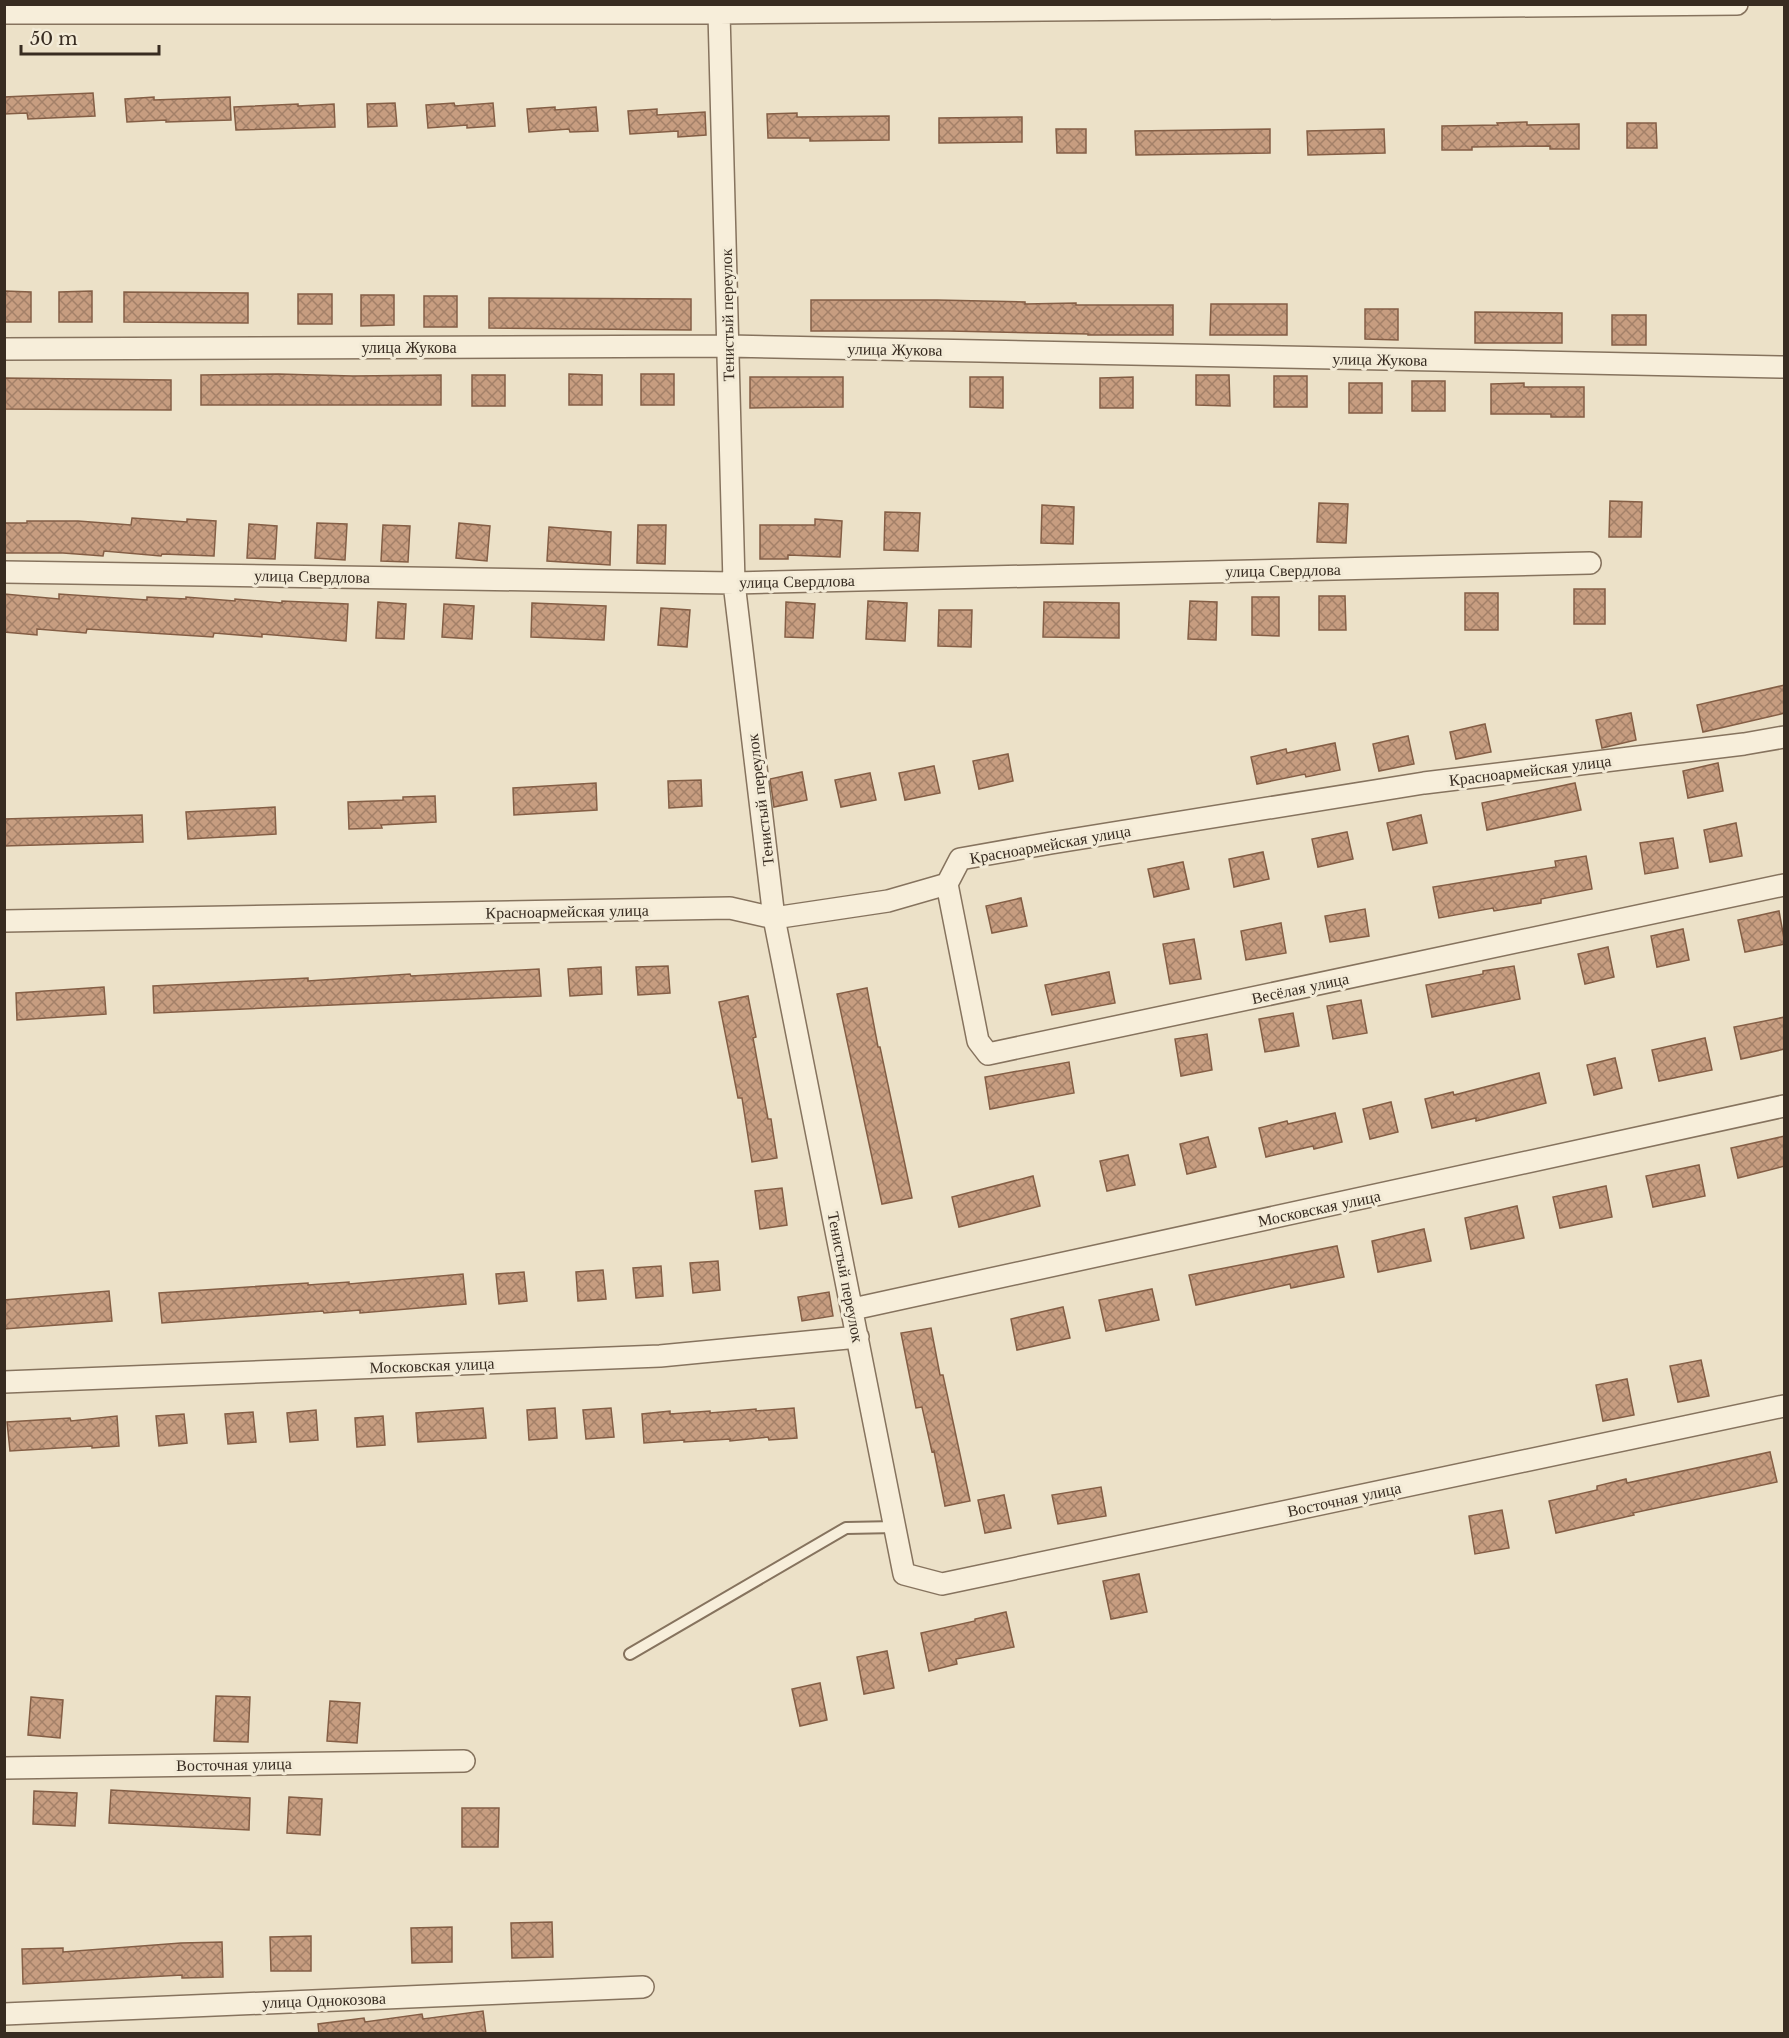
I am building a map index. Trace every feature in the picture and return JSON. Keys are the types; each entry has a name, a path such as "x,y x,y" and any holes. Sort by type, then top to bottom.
{"street":[{"path":"4,13 86,9 719,13 923,8 1737,4"},
{"name":"Тенистый переулок","path":"719,13 734,583 774,918 904,1574"},
{"name":"улица Жукова","path":"4,349 728,346 1785,367"},
{"name":"улица Свердлова","path":"4,572 734,583 1590,563"},
{"name":"Красноармейская улица","path":"4,921 730,908 774,918 888,901 947,884 960,859 1424,783 1785,737"},
{"name":"Весёлая улица","path":"947,884 978,1041 988,1054 1785,885"},
{"name":"Московская улица","path":"853,1309 1785,1106"},
{"name":"Московская улица","path":"4,1382 660,1356 858,1338"},
{"name":"Восточная улица","path":"904,1574 942,1584 1785,1406"},
{"name":"Восточная улица","path":"4,1768 464,1761"},
{"name":"улица Однокозова","path":"4,2014 643,1987"}],"lane":[{"path":"630,1654 846,1528 896,1527"}],"building":[{"path":"93,93 95,116 28,119 27,113 4,114 4,97"},
{"path":"154,97 154,100 230,97 231,120 127,122 125,99"},
{"path":"395,103 397,126 368,127 367,104"},
{"path":"454,103 455,106 493,103 495,126 467,128 467,125 428,128 426,105"},
{"path":"298,104 298,106 334,104 335,127 236,130 234,107"},
{"path":"555,107 555,110 596,107 598,131 570,132 569,129 529,132 527,109"},
{"path":"657,109 657,115 705,112 706,135 678,137 678,131 630,134 628,111"},
{"path":"797,113 797,117 889,116 889,140 810,141 810,138 768,138 767,114"},
{"path":"1022,117 1022,142 939,143 939,118"},
{"path":"1527,122 1527,125 1579,124 1579,149 1550,149 1550,146 1472,147 1472,150 1442,150 1442,126"},
{"path":"1627,123 1656,123 1657,148 1627,148"},
{"path":"1056,129 1086,129 1086,153 1057,153"},
{"path":"1270,129 1270,153 1136,155 1135,131"},
{"path":"1384,129 1385,153 1308,155 1307,131"},
{"path":"4,291 31,292 31,322 4,322"},
{"path":"92,291 92,322 59,322 59,292"},
{"path":"124,292 248,293 248,323 124,322"},
{"path":"298,294 332,294 332,324 298,324"},
{"path":"361,295 394,295 394,325 361,326"},
{"path":"424,296 457,296 457,327 424,327"},
{"path":"489,298 691,299 691,330 489,328"},
{"path":"811,300 1173,305 1173,335 811,331"},
{"path":"1211,304 1287,304 1287,335 1210,335"},
{"path":"1365,309 1398,309 1398,340 1365,339"},
{"path":"1475,312 1562,313 1562,343 1475,343"},
{"path":"1612,315 1646,315 1646,345 1612,345"},
{"path":"569,374 602,375 602,405 569,405"},
{"path":"641,374 674,374 674,405 641,405"},
{"path":"201,375 441,375 441,405 201,405"},
{"path":"472,375 505,375 505,406 472,406"},
{"path":"1196,375 1229,375 1230,406 1196,405"},
{"path":"1274,376 1307,376 1307,407 1274,407"},
{"path":"750,377 843,377 843,407 750,408"},
{"path":"970,377 1003,377 1003,408 970,407"},
{"path":"1133,377 1133,408 1100,408 1100,378"},
{"path":"4,378 171,380 171,410 4,409"},
{"path":"1412,381 1445,381 1445,411 1412,411"},
{"path":"1349,383 1382,383 1382,413 1349,413"},
{"path":"1524,383 1524,387 1584,387 1584,417 1551,417 1551,414 1491,414 1491,384"},
{"path":"1610,501 1642,502 1641,537 1609,537"},
{"path":"1319,503 1348,504 1346,543 1317,542"},
{"path":"1042,505 1074,507 1073,544 1041,543"},
{"path":"885,512 920,513 918,551 884,550"},
{"path":"132,518 187,522 187,519 216,521 214,556 162,554 161,556 104,551 103,556 4,553 4,523 78,521 131,525"},
{"path":"815,519 842,521 840,557 788,555 788,559 760,559 760,525 815,525"},
{"path":"317,523 347,524 345,560 315,558"},
{"path":"459,523 490,526 487,561 456,558"},
{"path":"249,524 277,526 275,559 247,558"},
{"path":"383,525 410,526 408,562 381,561"},
{"path":"638,525 666,525 665,564 637,563"},
{"path":"549,527 611,532 610,565 547,561"},
{"path":"1574,589 1605,589 1605,624 1574,624"},
{"path":"1465,593 1498,593 1498,630 1465,630"},
{"path":"4,594 59,599 59,594 147,600 147,597 186,599 186,597 235,601 235,599 282,603 282,601 348,604 346,641 262,634 262,637 214,633 213,637 87,629 86,633 37,629 37,635 4,632"},
{"path":"1319,596 1345,596 1346,630 1319,630"},
{"path":"1252,597 1279,597 1279,636 1252,635"},
{"path":"868,601 907,603 905,641 866,639"},
{"path":"1190,601 1217,602 1216,640 1188,639"},
{"path":"378,602 406,604 404,639 376,638"},
{"path":"786,602 815,604 813,638 785,637"},
{"path":"1044,602 1119,603 1119,638 1043,637"},
{"path":"532,603 606,606 604,640 531,637"},
{"path":"444,604 474,606 472,639 442,637"},
{"path":"661,608 690,610 687,647 658,645"},
{"path":"939,610 972,610 971,647 938,646"},
{"path":"1785,685 1785,713 1703,732 1697,705"},
{"path":"1631,713 1636,740 1602,748 1596,720"},
{"path":"1485,724 1491,752 1456,759 1450,732"},
{"path":"1408,736 1414,764 1379,771 1373,744"},
{"path":"1335,743 1340,770 1306,777 1305,774 1257,784 1251,757 1286,749 1287,753"},
{"path":"1008,754 1013,781 979,789 973,761"},
{"path":"1718,763 1723,791 1688,798 1683,771"},
{"path":"934,766 940,793 905,800 899,773"},
{"path":"802,772 807,800 774,807 770,779"},
{"path":"870,773 876,800 841,807 835,780"},
{"path":"701,780 702,806 669,808 668,781"},
{"path":"596,783 597,810 514,815 513,788"},
{"path":"1575,783 1581,810 1487,830 1482,803"},
{"path":"435,796 436,822 349,829 348,802"},
{"path":"275,807 276,834 188,839 186,812"},
{"path":"142,815 143,842 4,846 4,819"},
{"path":"1421,815 1427,843 1393,850 1387,823"},
{"path":"1736,823 1742,856 1710,862 1704,830"},
{"path":"1347,832 1353,859 1318,867 1312,839"},
{"path":"1673,838 1678,868 1645,874 1640,843"},
{"path":"1263,852 1269,879 1234,887 1229,859"},
{"path":"1586,856 1592,889 1541,899 1541,903 1494,911 1493,908 1439,918 1433,887 1556,867 1555,861"},
{"path":"1183,862 1189,889 1154,897 1148,869"},
{"path":"1021,898 1027,926 992,933 986,906"},
{"path":"1365,909 1369,936 1330,942 1325,916"},
{"path":"1779,911 1785,944 1745,952 1738,920"},
{"path":"1281,923 1286,953 1246,960 1241,931"},
{"path":"1683,929 1689,960 1657,967 1651,936"},
{"path":"1194,939 1201,979 1170,984 1163,944"},
{"path":"1608,947 1614,977 1585,984 1578,954"},
{"path":"668,966 670,993 638,995 636,967"},
{"path":"1514,966 1520,999 1432,1017 1426,985"},
{"path":"601,967 602,994 570,996 568,969"},
{"path":"539,969 541,996 154,1013 153,986 308,978 308,981"},
{"path":"1109,972 1115,1003 1052,1015 1045,985"},
{"path":"104,987 106,1014 17,1020 16,993"},
{"path":"867,988 912,1198 882,1204 837,994"},
{"path":"748,996 756,1037 753,1038 777,1158 752,1162 742,1098 738,1098 719,1002"},
{"path":"1361,1000 1367,1033 1333,1039 1327,1006"},
{"path":"1293,1013 1299,1046 1265,1052 1259,1019"},
{"path":"1785,1017 1785,1049 1741,1059 1734,1027"},
{"path":"1207,1034 1212,1070 1181,1076 1175,1039"},
{"path":"1705,1038 1712,1070 1659,1081 1652,1050"},
{"path":"1615,1058 1622,1088 1594,1095 1587,1065"},
{"path":"1069,1062 1074,1093 990,1109 985,1077"},
{"path":"1539,1073 1546,1103 1476,1121 1476,1118 1432,1128 1425,1099 1453,1092 1454,1095"},
{"path":"1391,1102 1398,1132 1370,1139 1363,1109"},
{"path":"1335,1113 1342,1142 1266,1157 1259,1128"},
{"path":"1785,1136 1785,1166 1738,1178 1731,1148"},
{"path":"1208,1137 1216,1167 1187,1174 1180,1144"},
{"path":"1128,1155 1135,1185 1107,1191 1100,1161"},
{"path":"1699,1165 1705,1196 1653,1207 1646,1176"},
{"path":"1033,1176 1040,1206 959,1227 952,1197"},
{"path":"1606,1186 1612,1217 1560,1228 1553,1197"},
{"path":"782,1188 787,1225 760,1229 755,1191"},
{"path":"1517,1206 1524,1238 1471,1249 1465,1218"},
{"path":"1424,1229 1431,1261 1378,1272 1372,1241"},
{"path":"1337,1246 1344,1277 1291,1288 1290,1284 1196,1305 1189,1275"},
{"path":"718,1261 720,1290 693,1293 690,1263"},
{"path":"661,1266 663,1296 636,1298 633,1268"},
{"path":"603,1270 606,1299 578,1301 576,1272"},
{"path":"524,1272 527,1301 499,1304 496,1274"},
{"path":"463,1274 466,1304 360,1313 360,1310 324,1313 323,1311 162,1323 159,1293 308,1283 308,1285 349,1282 349,1284"},
{"path":"1152,1289 1159,1320 1106,1331 1099,1300"},
{"path":"109,1291 112,1321 4,1329 4,1300"},
{"path":"829,1292 833,1316 802,1321 798,1297"},
{"path":"1063,1307 1070,1338 1017,1350 1011,1319"},
{"path":"931,1328 970,1501 945,1506 922,1407 916,1408 901,1333"},
{"path":"1701,1360 1709,1396 1678,1402 1670,1366"},
{"path":"1627,1379 1634,1415 1603,1421 1596,1385"},
{"path":"483,1408 486,1438 418,1442 416,1413"},
{"path":"555,1408 557,1438 529,1440 527,1410"},
{"path":"611,1408 614,1437 586,1439 583,1410"},
{"path":"794,1408 797,1438 769,1440 768,1437 730,1441 730,1439 684,1442 684,1440 644,1443 642,1414 670,1411 670,1414"},
{"path":"316,1410 318,1440 290,1442 287,1413"},
{"path":"253,1412 256,1442 228,1444 225,1414"},
{"path":"184,1414 187,1443 159,1446 156,1416"},
{"path":"117,1416 119,1446 10,1451 7,1422 70,1418 71,1421"},
{"path":"383,1416 385,1445 357,1447 355,1418"},
{"path":"1770,1452 1777,1482 1633,1513 1634,1515 1556,1533 1549,1501 1597,1490 1597,1486 1626,1479 1627,1483"},
{"path":"1101,1487 1106,1516 1058,1524 1052,1495"},
{"path":"1004,1495 1011,1528 985,1533 978,1500"},
{"path":"1502,1510 1509,1548 1475,1554 1469,1516"},
{"path":"1139,1574 1147,1612 1111,1619 1103,1581"},
{"path":"1006,1612 1014,1647 956,1659 957,1664 929,1671 921,1633"},
{"path":"887,1651 894,1688 864,1694 857,1657"},
{"path":"820,1683 827,1720 800,1726 792,1689"},
{"path":"216,1696 250,1697 248,1742 214,1741"},
{"path":"31,1697 63,1700 60,1738 28,1735"},
{"path":"330,1701 360,1703 357,1743 327,1741"},
{"path":"111,1790 250,1798 249,1830 109,1823"},
{"path":"34,1791 77,1793 75,1826 33,1824"},
{"path":"289,1797 322,1799 320,1835 287,1833"},
{"path":"462,1808 499,1808 498,1847 462,1847"},
{"path":"552,1922 553,1957 512,1958 511,1923"},
{"path":"452,1927 452,1962 412,1963 411,1928"},
{"path":"311,1936 311,1971 271,1971 270,1937"},
{"path":"222,1942 223,1977 182,1978 182,1975 23,1984 22,1949 63,1948 63,1952"},
{"path":"483,2011 486,2034 319,2034 318,2024 364,2018 365,2022 422,2014 423,2019"}]}
